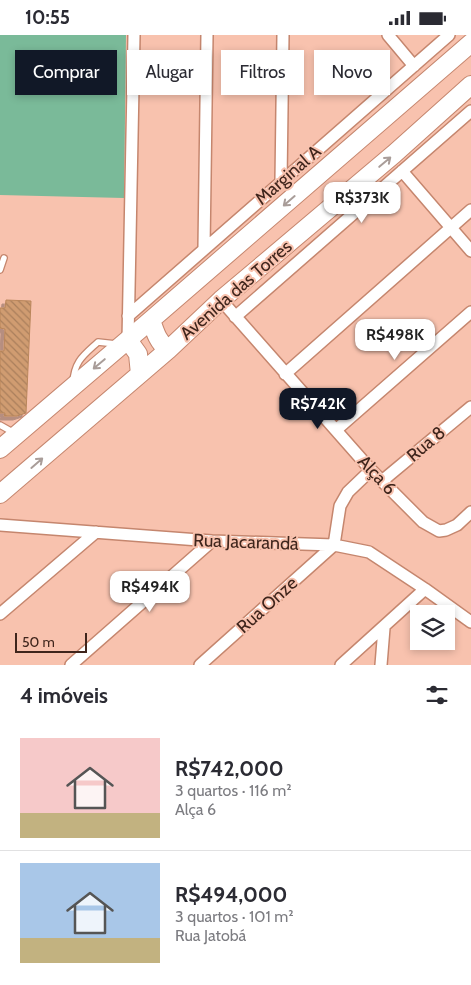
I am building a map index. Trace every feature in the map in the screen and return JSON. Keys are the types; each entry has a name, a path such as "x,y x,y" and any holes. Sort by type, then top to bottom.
{"main road":[{"name":"Avenida das Torres","path":"0,449 152,320 471,43"},
{"name":"Avenida das Torres","path":"0,494 168,350 221,300 394,154 471,85"},
{"path":"152,320 155,334 160,343 168,350"},
{"path":"125,342 138,354 140,374"}],"street":[{"path":"125,342 128,315 134,35"},
{"path":"204,248 207,35"},
{"path":"281,181 284,35"},
{"path":"388,35 414,66"},
{"name":"Marginal A","path":"128,315 449,35"},
{"path":"235,317 471,111"},
{"path":"402,171 471,251"},
{"path":"285,374 471,210"},
{"name":"Alça 6","path":"221,300 371,470 423,522 439,531 457,525 471,512"},
{"path":"336,430 471,312"},
{"name":"Rua 8","path":"382,481 471,407"},
{"path":"334,545 340,506 348,492 371,470"},
{"name":"Rua Jacarandá","path":"0,525 212,541 334,545 369,552 426,589 471,622"},
{"path":"0,614 96,532"},
{"path":"71,665 212,541"},
{"name":"Rua Onze","path":"200,665 334,545"},
{"path":"341,665 426,589"},
{"path":"381,665 384,628"}],"lane":[{"path":"0,270 4,258"},
{"path":"0,425 17,434"}],"green space":[{"path":"0,35 126,35 124,198 0,195"}],"building":[{"path":"6,300 31,301 26,413 17,416 4,416 5,413 0,413 0,351 4,351 5,329 0,328 0,308 5,308"}]}
